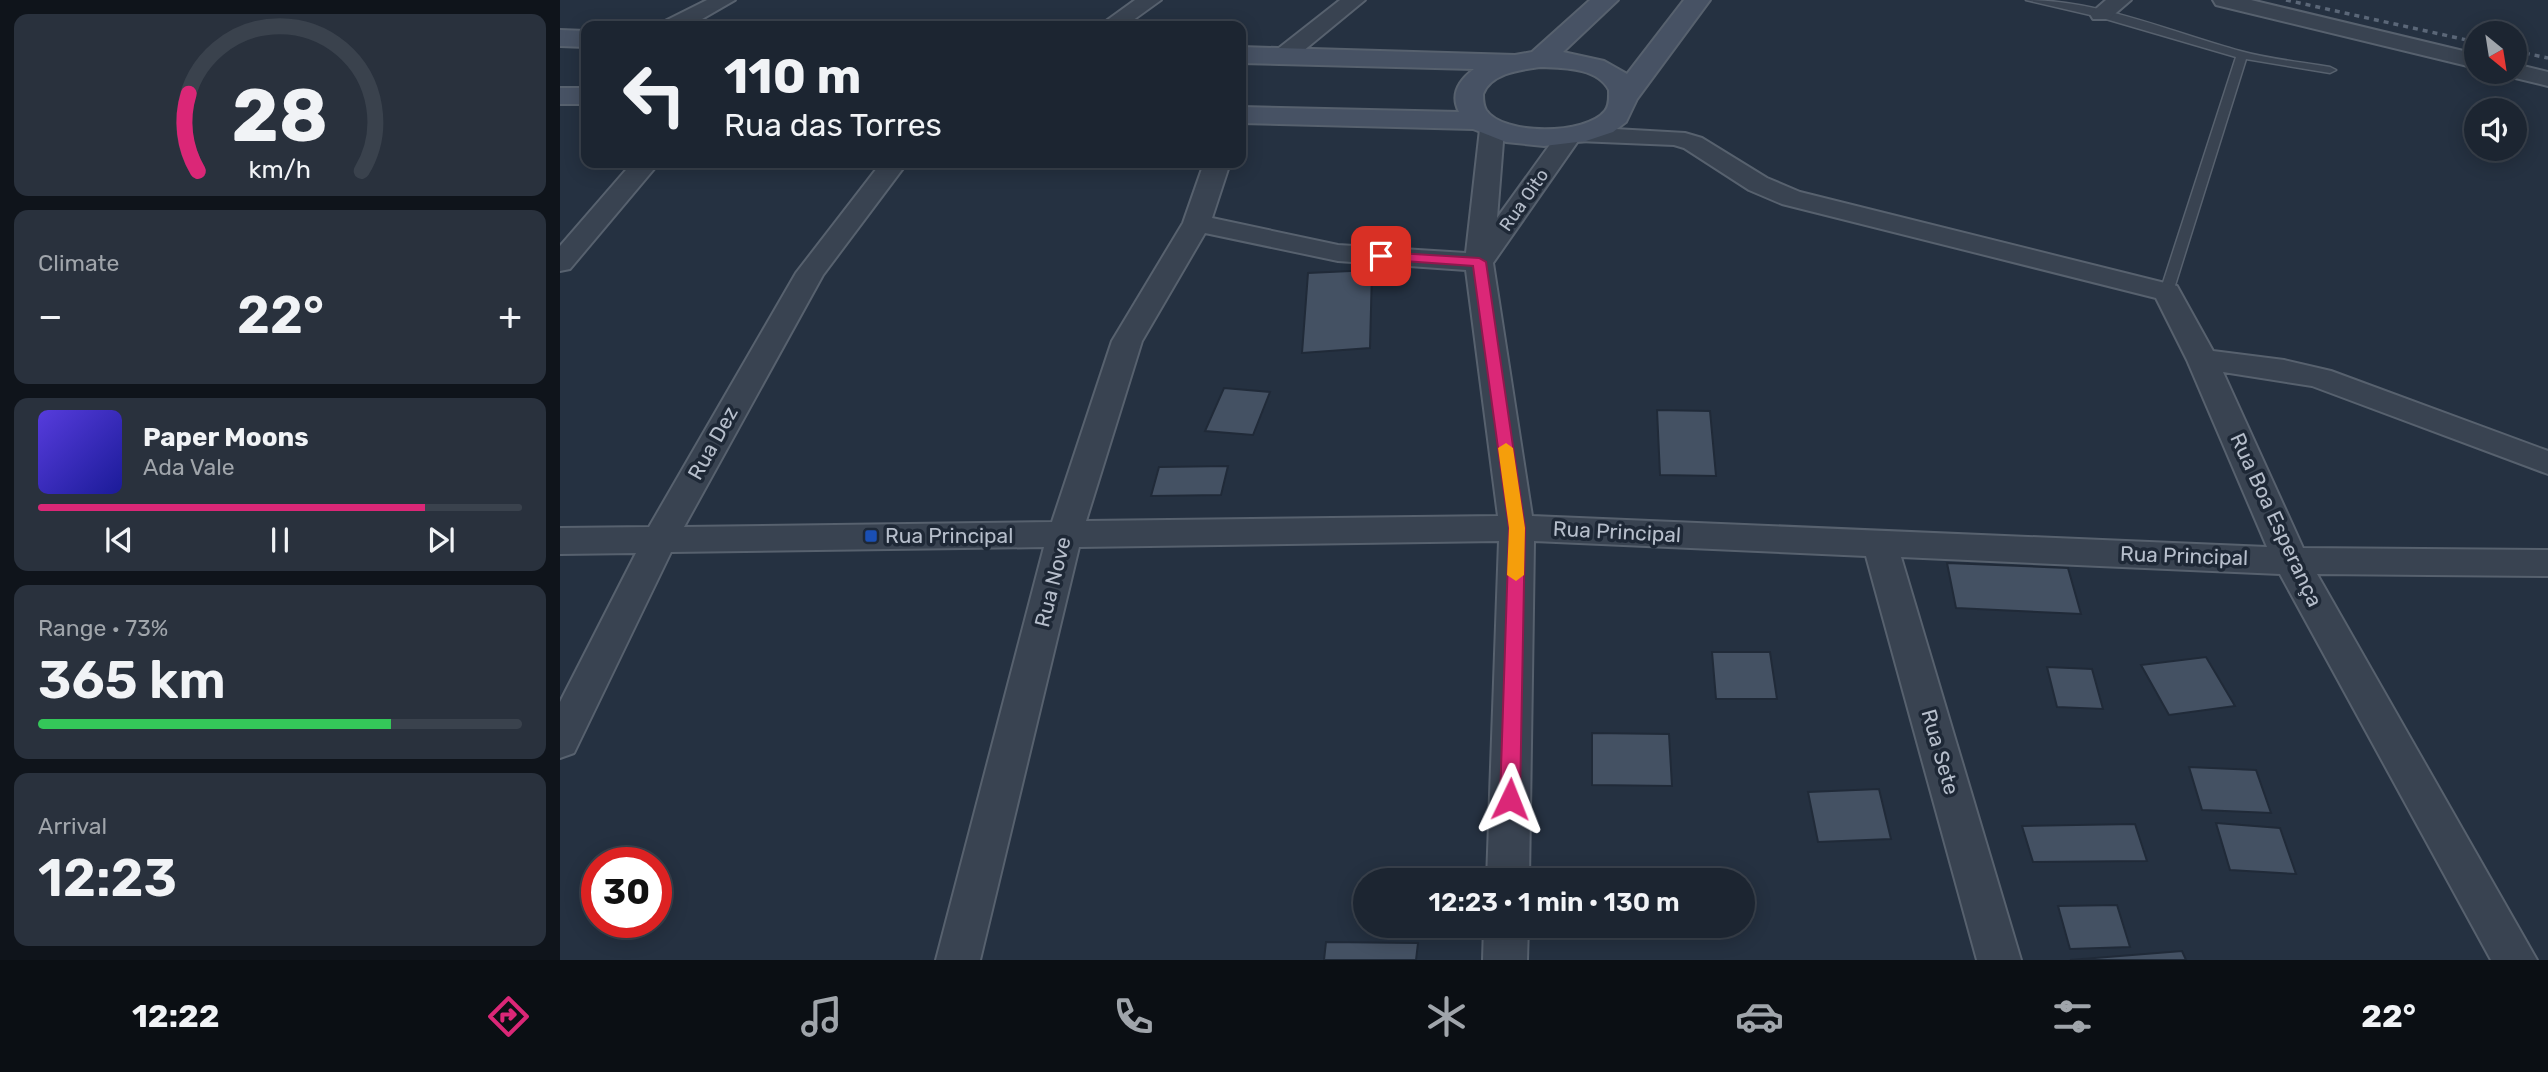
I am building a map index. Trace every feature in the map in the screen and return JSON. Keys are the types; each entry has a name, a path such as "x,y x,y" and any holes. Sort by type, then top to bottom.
{"street":[{"path":"683,21 724,0"},
{"path":"1118,21 1150,0"},
{"path":"1283,56 1354,0"},
{"path":"1487,125 1471,111 1468,99 1471,88 1495,68 1528,60 1605,0"},
{"path":"1574,135 1611,121 1622,109 1625,96 1698,0"},
{"path":"2101,14 2120,0"},
{"path":"2224,0 2464,58"},
{"path":"560,38 581,39"},
{"path":"1246,55 1528,60 1587,64 1606,72 1619,83 1625,96"},
{"path":"2527,74 2548,79"},
{"path":"560,96 581,96"},
{"path":"1246,115 1487,125 1541,138 1574,135 1676,138 1693,143 1758,184 1791,198 2167,292"},
{"name":"Rua Oito","path":"1487,125 1479,262 1517,528 1508,868"},
{"name":"Rua Oito","path":"1479,262 1574,135"},
{"path":"560,263 642,168"},
{"name":"Rua Dez","path":"560,741 660,539 810,273 890,168"},
{"name":"Rua Nove","path":"958,960 1065,533 1127,341 1197,223 1215,168"},
{"path":"1197,223 1338,253 1479,262"},
{"name":"Rua Boa Esperança","path":"2167,292 2202,360 2291,561 2515,960"},
{"path":"2202,360 2284,370 2320,379 2548,463"},
{"name":"Rua Principal","path":"560,541 1517,528 2291,561 2548,563"},
{"name":"Rua Sete","path":"1880,544 1998,960"},
{"path":"1505,960 1506,938"}],"lane":[{"path":"2031,0 2101,14 2242,55 2330,70"},
{"path":"2167,292 2242,55"}],"building":[{"path":"1372,270 1370,348 1302,353 1308,273"},
{"path":"1224,388 1270,392 1253,435 1205,431"},
{"path":"1657,410 1710,411 1716,476 1660,475"},
{"path":"1228,466 1221,495 1151,496 1159,467"},
{"path":"1947,563 2068,568 2081,614 1956,608"},
{"path":"1712,652 1770,652 1777,699 1716,699"},
{"path":"2206,657 2235,706 2169,715 2141,665"},
{"path":"2047,667 2092,669 2103,709 2057,707"},
{"path":"1592,733 1669,734 1672,786 1592,785"},
{"path":"2189,767 2256,770 2271,813 2202,810"},
{"path":"1879,789 1891,839 1818,842 1808,792"},
{"path":"2216,823 2280,828 2296,874 2230,870"},
{"path":"2135,824 2147,861 2033,862 2022,826"},
{"path":"2117,905 2130,947 2070,949 2058,906"},
{"path":"1326,942 1418,943 1416,960 1324,960"},
{"path":"2182,951 2186,960 2070,960"}],"railway":[{"path":"2286,0 2464,39"},
{"path":"2527,54 2548,58"}],"slow traffic":[{"path":"1506,448 1517,528 1516,575"}],"place":[{"name":"Rua Principal","path":"871,536"}],"route":[{"path":"1381,256 1479,262 1517,528 1510,799"}]}
